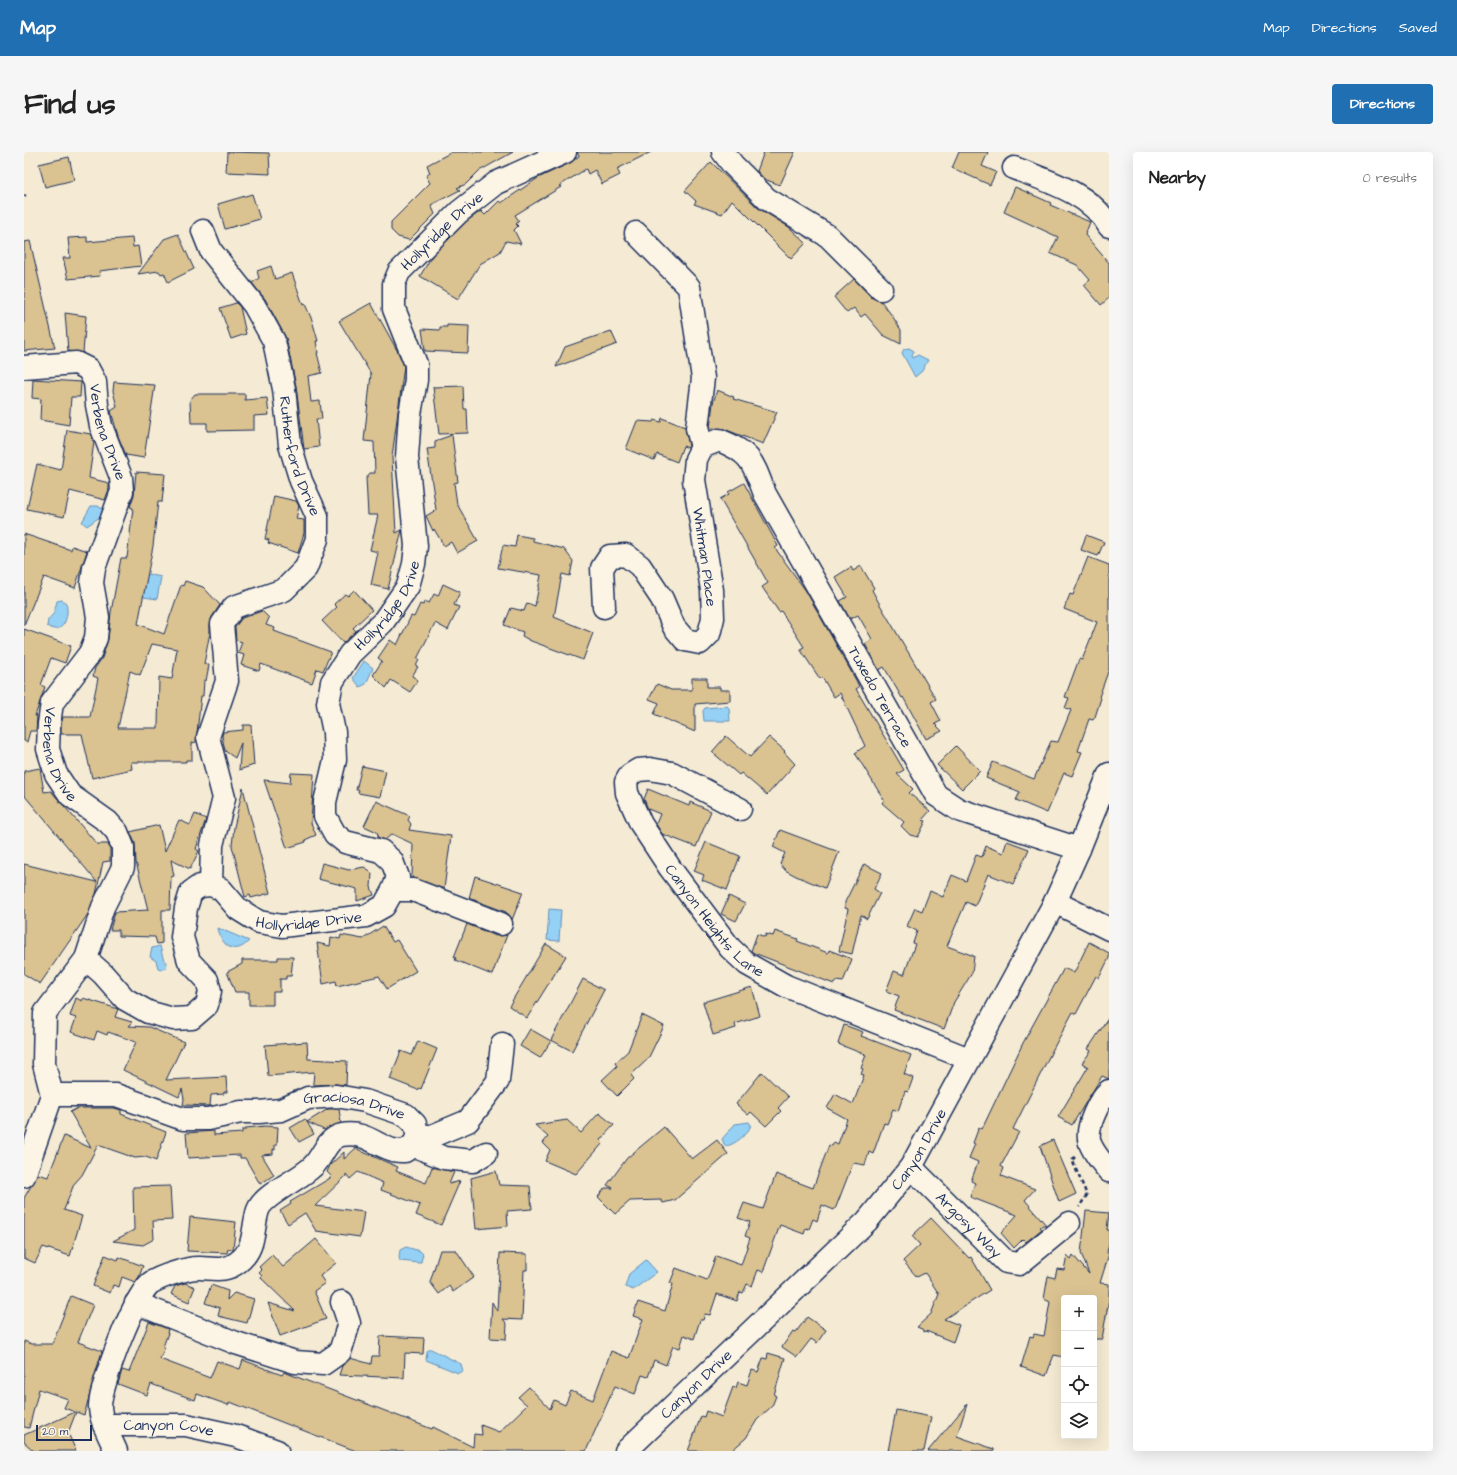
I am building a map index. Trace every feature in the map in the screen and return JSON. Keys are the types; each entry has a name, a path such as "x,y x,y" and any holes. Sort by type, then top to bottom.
{"street":[{"name":"Hollyridge Drive","path":"211,885 221,889 238,909 260,922 282,926 366,916 384,906 393,890 398,877 392,861 381,851 345,842 336,834 325,816 325,802 335,760 334,732 328,703 332,682 350,654 383,622 408,586 414,564 416,546 407,457 410,414 416,380 416,364 394,309 394,284 400,272 460,212 496,183 565,152"},
{"path":"723,152 733,165 767,199 828,236 881,289"},
{"path":"1014,168 1058,186 1087,201 1103,215 1109,226"},
{"name":"Rutherford Drive","path":"203,231 212,251 254,305 274,341 284,389 290,445 302,481 317,516 317,539 306,568 284,590 234,607 222,624 227,681 208,737 224,798 212,844 211,885"},
{"path":"636,234 689,287 703,378 697,428 702,447"},
{"name":"Verbena Drive","path":"24,367 76,363 88,370 95,382 101,426 122,477 122,491 94,568 92,583 98,617 96,638 90,653 52,703 49,724 48,749 56,774 70,795 108,822 117,832 123,847 123,867 104,907 86,959"},
{"name":"Tuxedo Terrace","path":"702,447 719,440 735,446 752,462 766,494 936,795 959,810 1080,850"},
{"name":"Whitman Place","path":"604,607 602,568 610,556 626,555 640,566 662,599 674,627 685,640 700,643 709,634 713,618 712,590 694,480 696,459 702,447"},
{"name":"Canyon Heights Lane","path":"740,810 672,773 650,769 638,770 630,775 626,782 627,793 641,824 670,868 730,948 746,964 786,986 969,1059"},
{"name":"Canyon Drive","path":"626,1451 867,1221 911,1167 1055,902 1080,850 1109,774"},
{"path":"24,1176 52,1095 44,1064 45,1013 86,959 103,974 125,999 148,1012 174,1019 192,1018 207,1005 210,991 207,980 189,961 182,937 186,908 191,892 200,886 211,885"},
{"path":"393,890 413,890 501,924"},
{"path":"1055,902 1109,929"},
{"path":"415,1140 432,1136 468,1121 498,1081 502,1044"},
{"path":"1109,1092 1101,1098 1092,1119 1089,1139 1101,1161 1109,1171"},
{"name":"Graciosa Drive","path":"52,1095 116,1095 183,1119 208,1119 241,1112 281,1110 308,1098 336,1096 365,1101 406,1115 415,1124 415,1140 405,1151 393,1150 366,1136 342,1135 326,1146 314,1166 299,1178 273,1194 259,1209 250,1248 239,1262 223,1270 190,1269 150,1283 136,1303 105,1379 100,1406 104,1425 116,1451"},
{"path":"415,1140 444,1158 473,1161 486,1153"},
{"name":"Argosy Way","path":"911,1167 1006,1262 1019,1264 1069,1223"},
{"path":"136,1303 236,1343 295,1362 323,1364 340,1352 349,1323 342,1302"},
{"name":"Canyon Cove","path":"104,1425 186,1425 236,1436 277,1451"}],"path":[{"path":"1069,1223 1087,1195 1072,1160 1089,1139"}],"water":[{"path":"909,348 914,351 912,355 913,358 918,355 928,360 922,371 915,377 902,353 904,349"},
{"path":"91,506 98,506 104,510 104,514 87,526 82,522"},
{"path":"147,574 161,577 157,599 143,597"},
{"path":"62,600 66,603 66,619 61,627 53,629 47,626 48,620 54,613 57,601"},
{"path":"364,661 373,668 366,684 360,687 353,678"},
{"path":"727,706 729,708 730,721 704,721 703,711 705,708"},
{"path":"549,909 561,910 559,941 547,940"},
{"path":"218,928 249,941 238,948 229,947 222,939"},
{"path":"160,946 163,958 167,964 164,970 158,968 156,961 150,957 152,948"},
{"path":"749,1122 751,1125 750,1128 744,1135 733,1144 725,1146 722,1139 735,1124"},
{"path":"406,1247 420,1251 423,1254 421,1262 400,1261 400,1250"},
{"path":"646,1260 657,1272 633,1290 625,1287 629,1274"},
{"path":"431,1349 461,1364 463,1371 458,1373 426,1360 427,1351"}],"building":[{"path":"227,152 269,153 270,174 226,172"},
{"path":"452,152 513,152 480,170 466,184 457,188 460,190 431,205 435,214 409,240 398,237 391,230 391,222 430,183 426,176 430,173 427,165"},
{"path":"577,152 651,152 617,169 620,175 602,184 595,170 588,174 586,169 559,186 561,187 515,215 519,221 516,224 518,226 514,230 521,244 506,241 500,252 480,264 458,299 420,276 432,256 467,221 481,211 485,215 499,201 501,203 538,178 570,163 579,156"},
{"path":"764,152 795,152 780,185 764,179 757,171"},
{"path":"959,152 988,152 982,166 996,172 990,185 952,168"},
{"path":"69,157 74,180 45,187 39,164"},
{"path":"711,162 758,208 789,227 806,243 791,259 732,200 722,214 694,204 696,201 685,191"},
{"path":"1015,187 1051,203 1050,205 1090,222 1085,235 1109,263 1109,298 1101,305 1084,285 1090,280 1077,265 1050,253 1058,237 1004,212"},
{"path":"252,194 260,219 225,229 218,204"},
{"path":"178,234 194,269 168,282 164,273 161,274 159,271 138,274 164,239"},
{"path":"87,237 87,242 132,238 133,247 138,246 141,266 99,271 100,276 68,279 63,258 70,258 68,238"},
{"path":"30,241 55,348 24,351 24,242"},
{"path":"271,266 275,279 292,273 303,305 305,304 312,320 318,341 316,341 317,353 322,373 308,376 311,402 320,401 322,419 316,419 319,447 304,449 296,386 286,338 265,299 252,283 259,278 257,271"},
{"path":"854,279 872,298 881,301 893,317 901,330 901,344 883,335 865,314 861,317 854,308 847,313 834,297"},
{"path":"236,303 240,307 246,334 231,339 220,308"},
{"path":"371,303 404,366 392,457 396,533 402,530 388,589 371,585 378,552 370,550 378,515 368,515 366,478 370,473 375,473 374,442 364,441 371,374 339,321"},
{"path":"65,313 86,316 83,353 68,351"},
{"path":"447,325 469,326 468,353 425,351 422,329 440,330 440,327 447,327"},
{"path":"611,331 617,344 556,367 565,347"},
{"path":"33,379 81,382 80,397 71,397 69,425 40,420 41,399 32,398"},
{"path":"114,382 155,385 144,458 126,455 118,436 111,411 117,407 113,391"},
{"path":"463,386 464,409 467,409 468,433 439,434 433,387"},
{"path":"717,390 734,397 733,399 777,412 763,444 724,429 710,428 713,403"},
{"path":"195,394 245,394 245,400 267,398 269,415 254,416 254,430 207,431 207,423 191,423 190,400"},
{"path":"662,418 685,427 689,446 688,448 683,446 677,462 657,454 654,460 626,449 637,421 653,422 654,420 661,422"},
{"path":"67,430 91,434 94,442 89,478 109,483 109,489 105,500 70,491 64,517 27,509 37,464 61,470"},
{"path":"452,435 458,482 454,483 457,504 478,541 457,553 451,542 444,546 434,529 433,531 426,516 436,510 427,449 435,448 435,441"},
{"path":"136,472 165,474 162,502 158,502 153,546 138,624 164,634 181,585 183,586 185,581 203,587 220,605 212,617 210,625 204,664 209,665 206,681 204,680 203,696 201,696 196,742 192,743 192,760 186,760 186,762 131,762 132,769 92,778 82,734 61,734 61,725 63,717 90,717 98,678 93,676 95,668 102,658 108,639 111,612 121,558 127,558 133,508 130,507 134,495","holes":["152,644 177,649 172,679 159,677 158,728 118,728 130,671 140,675"]},
{"path":"744,483 778,546 775,548 806,591 857,682 859,687 856,689 904,770 897,774 913,789 909,793 930,811 922,820 926,821 918,837 910,835 901,826 904,822 882,803 884,800 855,753 865,746 840,693 834,697 822,677 820,679 800,649 804,647 781,611 779,612 762,587 768,583 720,499 729,494 728,492"},
{"path":"274,496 296,501 299,506 296,519 304,520 304,533 298,553 268,543 269,540 265,539"},
{"path":"24,534 71,550 72,546 87,551 75,588 44,577 24,625"},
{"path":"517,535 533,538 533,541 564,549 573,561 570,576 562,574 554,617 593,633 583,660 531,641 522,636 523,632 504,625 511,608 524,611 527,603 535,606 541,575 498,568 503,545 515,547"},
{"path":"1086,535 1104,542 1098,556 1081,550"},
{"path":"1088,557 1109,565 1109,669 1099,697 1101,698 1095,717 1093,720 1089,719 1078,751 1082,752 1072,776 1064,773 1047,813 1016,800 1020,792 986,778 993,762 1034,779 1051,741 1058,742 1071,710 1065,708 1069,698 1065,697 1079,659 1082,660 1097,622 1064,609 1070,594 1073,595"},
{"path":"861,566 874,588 872,590 879,603 936,699 931,702 941,721 935,724 942,731 926,739 903,697 902,698 884,667 879,670 865,644 872,639 858,615 850,619 840,601 847,597 835,577 851,567 853,571"},
{"path":"443,584 460,592 454,605 459,607 448,630 435,623 417,659 419,660 416,666 418,667 412,676 418,680 410,692 391,680 386,688 373,675 382,661 378,658 390,640 397,645 411,616 414,617 420,604 423,605 425,601 429,603 434,594 438,596"},
{"path":"354,590 372,610 353,628 356,631 343,643 322,621 337,607 334,604 345,594 348,596"},
{"path":"262,611 269,618 266,625 275,628 274,631 331,652 323,671 317,669 312,683 261,664 259,671 241,665 244,655 238,653 242,642 236,640 235,627 242,618"},
{"path":"24,629 71,646 65,663 51,658 41,685 45,687 35,716 37,716 36,731 30,731 27,742 24,741"},
{"path":"692,678 707,678 707,687 720,687 720,690 730,690 730,701 695,704 695,732 654,714 659,703 649,699 657,684 671,690 692,690"},
{"path":"243,725 251,725 254,765 239,770 241,743 235,758 225,751 222,736 223,732 243,730"},
{"path":"726,736 750,757 769,737 785,751 784,752 795,764 767,795 741,773 739,775 712,752"},
{"path":"956,746 980,771 962,789 937,765"},
{"path":"362,766 386,771 380,797 358,793 359,790 356,790"},
{"path":"40,768 44,792 51,791 97,844 108,844 110,849 110,861 103,862 96,894 88,914 40,984 24,974 24,864 97,882 24,795 24,771"},
{"path":"291,773 314,774 311,823 316,835 305,840 306,842 287,848 264,780 290,783"},
{"path":"243,788 270,893 251,898 250,895 245,897 232,846 234,827"},
{"path":"648,789 689,806 690,802 711,811 696,847 662,834 656,824 660,814 648,809 644,799"},
{"path":"376,801 410,816 408,820 411,824 409,830 451,836 444,889 412,878 413,844 392,834 385,840 379,838 377,832 364,826"},
{"path":"195,814 206,819 196,849 199,851 190,869 171,860 174,876 171,877 170,910 162,910 162,943 157,944 155,937 119,936 119,930 110,930 115,912 148,910 136,862 135,843 130,832 159,825 165,851 179,820 190,825"},
{"path":"780,830 839,852 825,888 796,876 785,870 780,864 785,853 773,847"},
{"path":"1007,841 1029,849 1013,884 988,874 975,906 966,902 947,946 974,956 972,973 954,1002 944,1029 894,1010 899,996 886,991 894,971 904,975 915,944 913,943 917,931 907,926 915,908 922,911 930,891 943,897 952,875 966,881 976,855 982,857 986,846 1003,853"},
{"path":"706,842 740,856 727,890 702,880 704,875 694,871"},
{"path":"322,863 349,870 364,867 369,870 372,873 371,887 374,895 357,901 357,889 318,879"},
{"path":"864,864 882,873 874,889 880,893 867,919 861,915 852,954 839,951 848,909 845,908 845,902"},
{"path":"475,876 523,892 512,920 506,912 469,898"},
{"path":"729,896 745,904 736,921 721,914"},
{"path":"467,924 496,936 507,935 492,975 455,960 456,958 454,957"},
{"path":"383,926 393,942 397,940 416,971 387,989 379,976 337,986 336,981 323,984 317,943 330,946 331,937 340,939 341,935 363,939"},
{"path":"775,931 798,939 797,941 828,953 829,950 852,959 843,982 836,981 834,984 751,951 757,934 765,937 766,934 773,936"},
{"path":"1089,942 1109,953 1109,958 1099,978 1096,976 1076,1014 1073,1012 1052,1051 1013,1129 1019,1132 1001,1166 1004,1168 1001,1176 1035,1189 1025,1200 1046,1225 1040,1227 1042,1229 1026,1242 1023,1239 1014,1248 1001,1233 1017,1215 970,1197 975,1183 971,1181 978,1162 969,1158 975,1144 973,1143 979,1127 982,1129 1023,1043 1064,968 1074,973"},
{"path":"546,944 566,956 527,1018 509,1006"},
{"path":"278,957 293,957 291,976 286,976 286,979 280,979 280,992 273,992 273,1005 249,1005 249,992 235,992 227,972 242,964 242,960 278,960"},
{"path":"583,979 604,990 572,1051 551,1040"},
{"path":"752,987 760,1016 735,1024 736,1028 713,1035 703,1002"},
{"path":"76,998 82,1001 83,998 118,1009 115,1017 132,1022 128,1026 149,1027 184,1042 166,1080 226,1077 227,1092 224,1092 224,1094 211,1095 210,1106 183,1105 184,1099 182,1089 179,1097 123,1070 136,1042 108,1032 107,1035 97,1031 94,1040 71,1032 76,1018 70,1016"},
{"path":"642,1015 664,1026 648,1059 631,1075 634,1079 617,1096 602,1080 617,1066 615,1063 628,1051"},
{"path":"1109,1017 1109,1079 1102,1076 1072,1125 1058,1117 1088,1067 1082,1063 1091,1051 1088,1049"},
{"path":"844,1025 863,1032 861,1036 911,1055 904,1074 913,1078 908,1092 905,1091 898,1111 893,1109 887,1124 884,1123 873,1154 869,1152 865,1165 853,1163 834,1210 822,1205 817,1221 813,1219 809,1229 806,1228 804,1234 780,1225 763,1272 758,1270 752,1286 747,1284 743,1293 740,1292 737,1301 717,1294 710,1315 705,1314 703,1320 700,1320 694,1339 684,1335 680,1348 673,1346 666,1365 654,1360 648,1377 642,1375 635,1394 615,1386 586,1451 356,1451 230,1402 228,1405 197,1394 195,1400 151,1384 147,1395 118,1384 122,1370 129,1372 149,1322 168,1329 163,1347 165,1347 160,1359 210,1378 217,1361 240,1369 243,1360 282,1375 284,1372 432,1429 433,1427 473,1447 474,1434 482,1435 481,1425 499,1432 527,1405 518,1397 529,1387 550,1409 554,1400 565,1405 571,1391 593,1400 611,1351 629,1358 643,1319 633,1316 638,1302 665,1311 673,1284 670,1283 676,1268 707,1280 716,1256 741,1265 750,1238 745,1236 750,1222 738,1218 744,1203 763,1209 776,1174 813,1188 829,1145 832,1146 834,1142 838,1144 847,1119 827,1108 835,1094 853,1104 864,1075 861,1074 863,1069 861,1068 866,1055 838,1044"},
{"path":"530,1029 551,1041 540,1058 520,1046"},
{"path":"418,1041 437,1049 421,1089 419,1088 418,1090 390,1079 401,1051 412,1055"},
{"path":"307,1042 308,1059 347,1061 346,1085 315,1085 313,1083 314,1072 268,1076 265,1045"},
{"path":"762,1072 788,1097 778,1108 781,1111 766,1126 751,1112 748,1115 736,1104"},
{"path":"78,1108 114,1108 121,1110 121,1114 166,1132 156,1161 146,1157 135,1158 98,1145 82,1175 74,1184 64,1210 82,1216 70,1256 43,1247 35,1263 24,1258 24,1198 38,1174 48,1177 64,1136 91,1148 70,1112"},
{"path":"328,1109 339,1109 341,1123 324,1130 307,1122"},
{"path":"599,1113 614,1125 600,1140 603,1143 576,1174 545,1161 550,1150 543,1143 548,1137 535,1125 567,1120 581,1133"},
{"path":"305,1119 314,1134 299,1142 290,1128"},
{"path":"265,1126 278,1127 277,1145 275,1145 275,1150 273,1149 273,1154 262,1155 274,1175 260,1184 245,1158 240,1158 240,1155 188,1158 186,1133 214,1131 214,1135 242,1133 242,1130 246,1130 246,1128"},
{"path":"664,1127 692,1159 717,1140 728,1154 675,1200 663,1203 661,1200 630,1201 615,1214 598,1197 605,1188 613,1188 607,1185 627,1158"},
{"path":"1053,1140 1076,1194 1059,1202 1040,1146"},
{"path":"356,1148 398,1167 396,1171 426,1183 432,1167 454,1172 449,1184 460,1181 441,1225 416,1215 420,1205 381,1190 383,1183 358,1172 350,1179 346,1174 346,1176 315,1206 364,1212 360,1237 316,1231 305,1213 288,1224 280,1211 291,1204 290,1202 332,1177 327,1172 330,1165 344,1152 344,1159"},
{"path":"496,1171 499,1185 530,1186 532,1209 507,1211 508,1226 476,1229 471,1178"},
{"path":"170,1186 172,1220 153,1221 154,1239 143,1245 113,1241 134,1230 133,1187"},
{"path":"1086,1211 1109,1213 1107,1230 1109,1230 1109,1243 1107,1253 1109,1254 1100,1283 1109,1284 1109,1299 1102,1339 1097,1339 1097,1295 1061,1295 1061,1356 1054,1355 1046,1376 1021,1367 1030,1336 1033,1337 1034,1334 1044,1336 1050,1302 1044,1299 1048,1276 1055,1278 1057,1269 1064,1270 1067,1255 1071,1259 1073,1255 1089,1274 1081,1253"},
{"path":"190,1217 236,1222 233,1250 228,1249 227,1253 187,1251"},
{"path":"931,1218 969,1258 971,1257 990,1290 944,1319 959,1325 953,1342 926,1331 924,1332 924,1330 917,1327 931,1314 939,1294 925,1273 917,1277 903,1261 920,1245 912,1236"},
{"path":"316,1239 336,1263 320,1276 325,1283 314,1291 326,1319 280,1336 268,1303 295,1311 261,1278 262,1276 259,1273 262,1270 259,1267 272,1255 283,1267"},
{"path":"440,1250 456,1250 474,1277 453,1292 449,1286 439,1294 430,1282"},
{"path":"500,1253 527,1254 527,1270 524,1270 522,1320 503,1319 507,1324 506,1339 490,1338 492,1302 497,1311"},
{"path":"105,1255 118,1260 119,1257 143,1266 139,1277 135,1282 122,1277 119,1287 113,1285 110,1293 93,1286"},
{"path":"185,1283 195,1287 189,1302 171,1294 175,1286"},
{"path":"211,1285 228,1291 227,1300 234,1293 254,1299 247,1323 218,1316 220,1308 205,1303"},
{"path":"71,1296 93,1305 78,1342 102,1351 84,1415 76,1412 68,1433 76,1451 34,1451 24,1442 24,1435 75,1412 64,1408 68,1399 39,1389 29,1428 24,1427 24,1341 32,1344 52,1344"},
{"path":"807,1317 826,1330 817,1343 811,1339 797,1357 782,1347 793,1331 796,1332"},
{"path":"380,1336 424,1338 423,1354 405,1353 404,1378 339,1375 342,1366 350,1358 371,1364 372,1356 379,1356"},
{"path":"768,1353 785,1358 774,1395 776,1396 772,1406 757,1420 746,1438 731,1451 688,1451 701,1416 704,1417 706,1411 722,1417 733,1387 736,1388 738,1382 747,1385 752,1370 758,1372 763,1358 767,1359"},
{"path":"967,1404 957,1436 994,1449 994,1451 928,1451"},
{"path":"896,1410 931,1417 924,1451 888,1451"}]}
